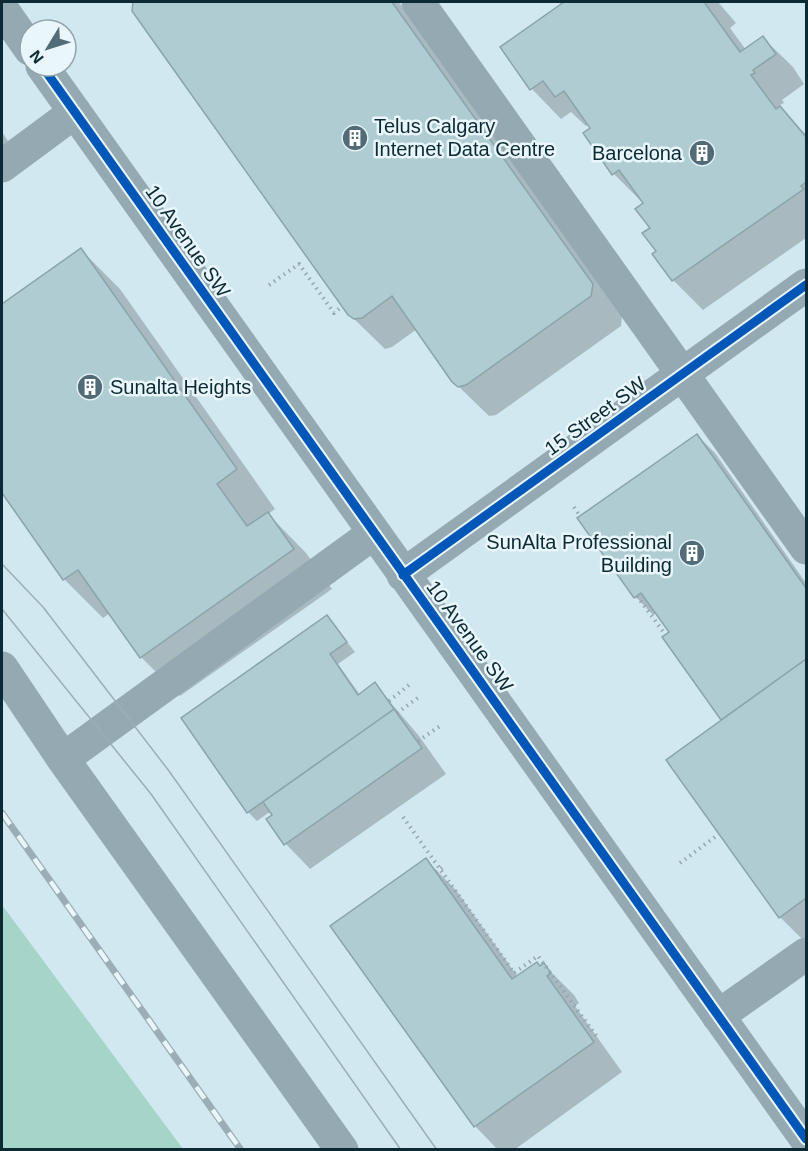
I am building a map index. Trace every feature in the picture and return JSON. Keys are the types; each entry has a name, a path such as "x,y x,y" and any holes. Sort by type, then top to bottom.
{"street":[{"path":"418,2 807,548"},
{"path":"2,9 18,32"},
{"name":"10 Avenue SW","path":"51,78 807,1139"},
{"path":"2,166 75,112"},
{"name":"15 Street SW","path":"403,575 807,285"},
{"path":"63,759 374,533"},
{"path":"2,668 63,759 342,1149"},
{"path":"718,1017 807,954"}],"path":[{"path":"269,285 299,264 334,312 341,307"},
{"path":"574,507 580,516"},
{"path":"637,596 653,614 665,634"},
{"path":"388,700 409,685"},
{"path":"397,713 419,697"},
{"path":"418,741 440,726"},
{"path":"403,817 514,973 538,956 597,1037"},
{"path":"680,863 719,834"}],"green space":[{"path":"2,905 183,1149 2,1149"}],"building":[{"name":"Telus Calgary Internet Data Centre","path":"133,2 392,2 593,284 591,296 466,385 458,387 452,382 392,296 362,318 354,319 348,315 132,11"},
{"name":"Barcelona","path":"564,2 704,2 740,52 763,36 776,54 753,70 755,73 751,75 776,109 780,106 806,137 806,182 801,186 804,189 672,281 652,254 656,251 642,233 650,228 635,209 643,203 619,170 612,175 583,133 590,128 564,91 555,97 543,81 530,90 500,47"},
{"name":"Sunalta Heights","path":"81,248 237,469 217,484 247,526 268,512 294,549 140,658 78,570 63,580 2,493 2,304"},
{"name":"SunAlta Professional Building","path":"697,434 806,588 806,659 721,720 662,637 669,632 641,593 634,598 577,518"},
{"path":"327,615 347,642 330,654 358,695 375,682 394,709 247,813 181,718"},
{"path":"806,659 806,898 779,918 666,760"},
{"path":"394,709 422,748 284,845 266,819 272,815 263,802"},
{"path":"426,858 512,979 537,962 540,966 544,963 551,973 547,976 594,1042 474,1127 330,926"}],"tram line":[{"path":"2,564 43,607 169,771 437,1150"},
{"path":"2,609 151,794 401,1150"}],"railway":[{"path":"2,813 241,1150"}],"cycle path":[{"path":"51,78 806,1139"},
{"path":"403,575 806,285"}],"place":[{"name":"Telus Calgary Internet Data Centre","path":"355,138"},
{"name":"Barcelona","path":"702,153"},
{"name":"Sunalta Heights","path":"90,387"},
{"name":"SunAlta Professional Building","path":"692,553"}]}
